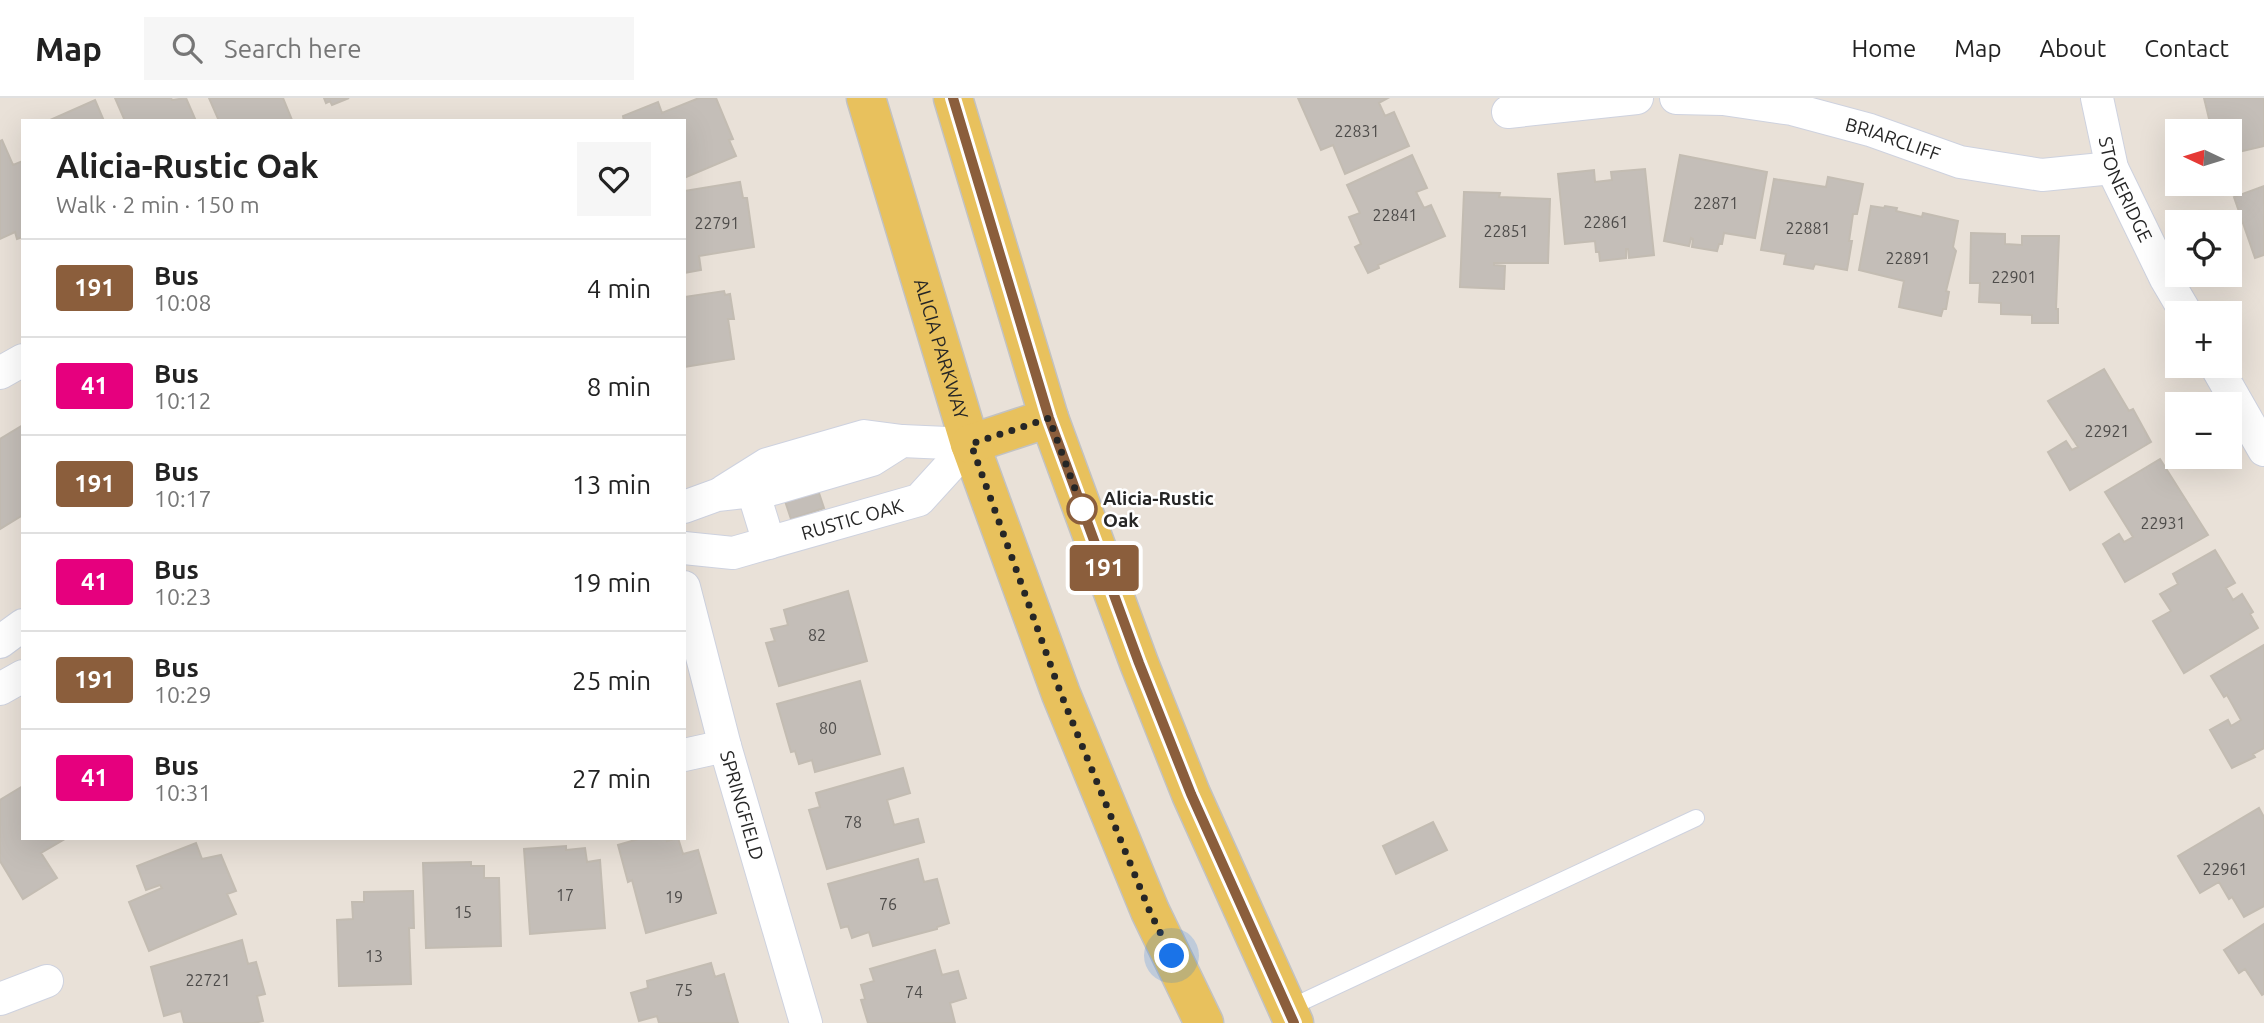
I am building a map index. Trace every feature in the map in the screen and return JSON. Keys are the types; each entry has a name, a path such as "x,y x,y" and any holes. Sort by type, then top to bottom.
{"main road":[{"name":"ALICIA PARKWAY","path":"866,98 971,444 1061,694 1150,912 1204,1023"},
{"path":"953,98 1049,418 1148,687 1191,794 1291,1016"},
{"path":"971,444 1049,418"}],"street":[{"path":"1508,112 1637,98"},
{"name":"BRIARCLIFF","path":"1676,98 1723,99 1792,108 1870,130 1960,162 2042,175 2112,168"},
{"name":"STONERIDGE","path":"2097,98 2112,168 2179,301"},
{"path":"0,373 21,361"},
{"path":"2223,378 2264,450"},
{"path":"686,506 717,495 767,464 864,436 971,444"},
{"path":"717,495 774,489 872,460 902,440"},
{"name":"RUSTIC OAK","path":"686,548 733,553 919,500 971,444"},
{"path":"753,491 769,543"},
{"name":"SPRINGFIELD","path":"686,595 725,747 806,1023"},
{"path":"0,642 21,626"},
{"path":"0,689 21,677"},
{"path":"686,755 725,747"},
{"path":"0,999 47,981"}],"lane":[{"path":"1291,1016 1696,818"}],"building":[{"path":"115,98 186,98 195,119 124,119"},
{"path":"209,98 283,98 292,119 218,119"},
{"path":"324,98 349,98 332,105 330,101 326,103"},
{"path":"699,98 716,98 733,139 729,140 736,156 686,177 686,119 624,119 623,116 658,102 662,113"},
{"path":"1298,98 1388,98 1379,103 1385,116 1394,112 1409,146 1345,174 1333,145 1321,150"},
{"path":"2204,98 2264,98 2264,146 2242,151 2242,119 2209,119"},
{"path":"95,100 103,119 52,119"},
{"path":"2,140 13,165 21,162 21,238 17,239 15,232 0,239"},
{"path":"1412,155 1427,188 1416,192 1424,208 1431,205 1445,236 1378,265 1379,268 1368,273 1355,247 1361,244 1349,217 1360,213 1347,185"},
{"path":"1680,155 1767,172 1755,238 1724,233 1722,244 1719,244 1717,251 1692,247 1691,238 1689,246 1664,241"},
{"path":"1645,169 1654,255 1629,258 1626,249 1626,258 1600,261 1595,241 1565,244 1558,174 1594,170 1595,182 1612,180 1611,172"},
{"path":"1828,177 1863,184 1857,214 1853,214 1847,270 1815,264 1813,269 1784,264 1786,254 1761,250 1774,179 1826,187"},
{"path":"740,182 743,198 747,198 754,247 699,256 701,270 686,273 686,191"},
{"path":"2264,186 2264,255 2255,258 2242,220 2242,210 2238,210 2234,197"},
{"path":"1464,192 1500,193 1499,197 1550,199 1548,263 1494,263 1505,266 1504,289 1460,287"},
{"path":"1871,206 1897,208 1896,211 1922,217 1923,213 1958,221 1953,247 1956,251 1946,291 1949,292 1946,309 1943,309 1941,316 1899,307 1904,281 1859,270"},
{"path":"1971,233 2005,234 2005,244 2022,245 2022,236 2059,236 2056,309 2058,323 2032,323 2032,315 2001,314 2001,303 1979,302 1980,283 1970,283"},
{"path":"724,291 725,295 730,294 734,319 728,319 734,359 686,367 686,297"},
{"path":"2104,369 2129,411 2133,409 2151,442 2070,490 2048,452 2066,441 2072,450 2078,447 2048,401"},
{"path":"21,426 21,516 0,529 0,439"},
{"path":"2160,459 2208,535 2125,582 2103,544 2119,534 2124,542 2133,537 2105,492"},
{"path":"818,490 824,508 791,519 785,501"},
{"path":"2215,550 2235,583 2226,588 2233,600 2242,594 2253,612 2250,614 2258,628 2184,673 2153,621 2171,611 2160,594 2178,584 2173,574"},
{"path":"848,591 867,661 779,686 766,643 775,641 771,629 788,625 784,610"},
{"path":"2264,645 2264,748 2253,754 2255,757 2232,768 2210,730 2228,720 2231,726 2241,720 2227,695 2224,697 2211,676"},
{"path":"860,681 880,754 815,772 812,760 799,764 795,751 791,752 777,704"},
{"path":"903,768 910,793 887,800 894,825 918,819 924,842 827,869 809,810 820,807 816,793"},
{"path":"21,787 21,840 63,840 41,853 57,878 23,899 0,861 0,800"},
{"path":"2259,808 2264,817 2264,906 2244,917 2219,882 2200,893 2178,856"},
{"path":"1433,822 1447,850 1396,874 1383,846"},
{"path":"635,840 679,840 683,854 698,850 716,913 646,933 632,880 628,882 618,845"},
{"path":"196,843 202,859 221,855 236,891 227,894 236,914 149,951 129,902 162,888 160,885 146,890 137,866"},
{"path":"566,846 566,850 585,848 587,862 600,860 605,928 530,934 524,849"},
{"path":"918,859 924,882 937,879 949,923 937,929 873,946 869,932 852,938 848,926 841,928 828,884"},
{"path":"471,862 471,866 484,866 484,878 499,878 501,946 426,948 423,863"},
{"path":"413,891 414,928 409,928 411,984 339,986 337,920 353,919 352,902 364,902 364,892"},
{"path":"2264,924 2262,995 2245,969 2239,973 2224,950"},
{"path":"242,940 248,964 256,962 265,994 257,996 263,1021 184,1023 181,1011 164,1016 151,967"},
{"path":"935,950 942,975 958,971 966,998 950,1003 955,1023 868,1023 861,1000 865,999 861,985 874,981 870,969"},
{"path":"711,963 715,977 724,974 738,1023 659,1023 657,1016 639,1021 631,993 648,988 647,981"}],"bus line":[{"name":"191","path":"953,98 1049,418 1139,663 1191,794 1294,1023"}],"place":[{"name":"Alicia-Rustic Oak","path":"1082,509"}],"route":[{"path":"1082,509 1085,516 1049,418 971,444 1061,694 1150,912 1172,956"}]}
